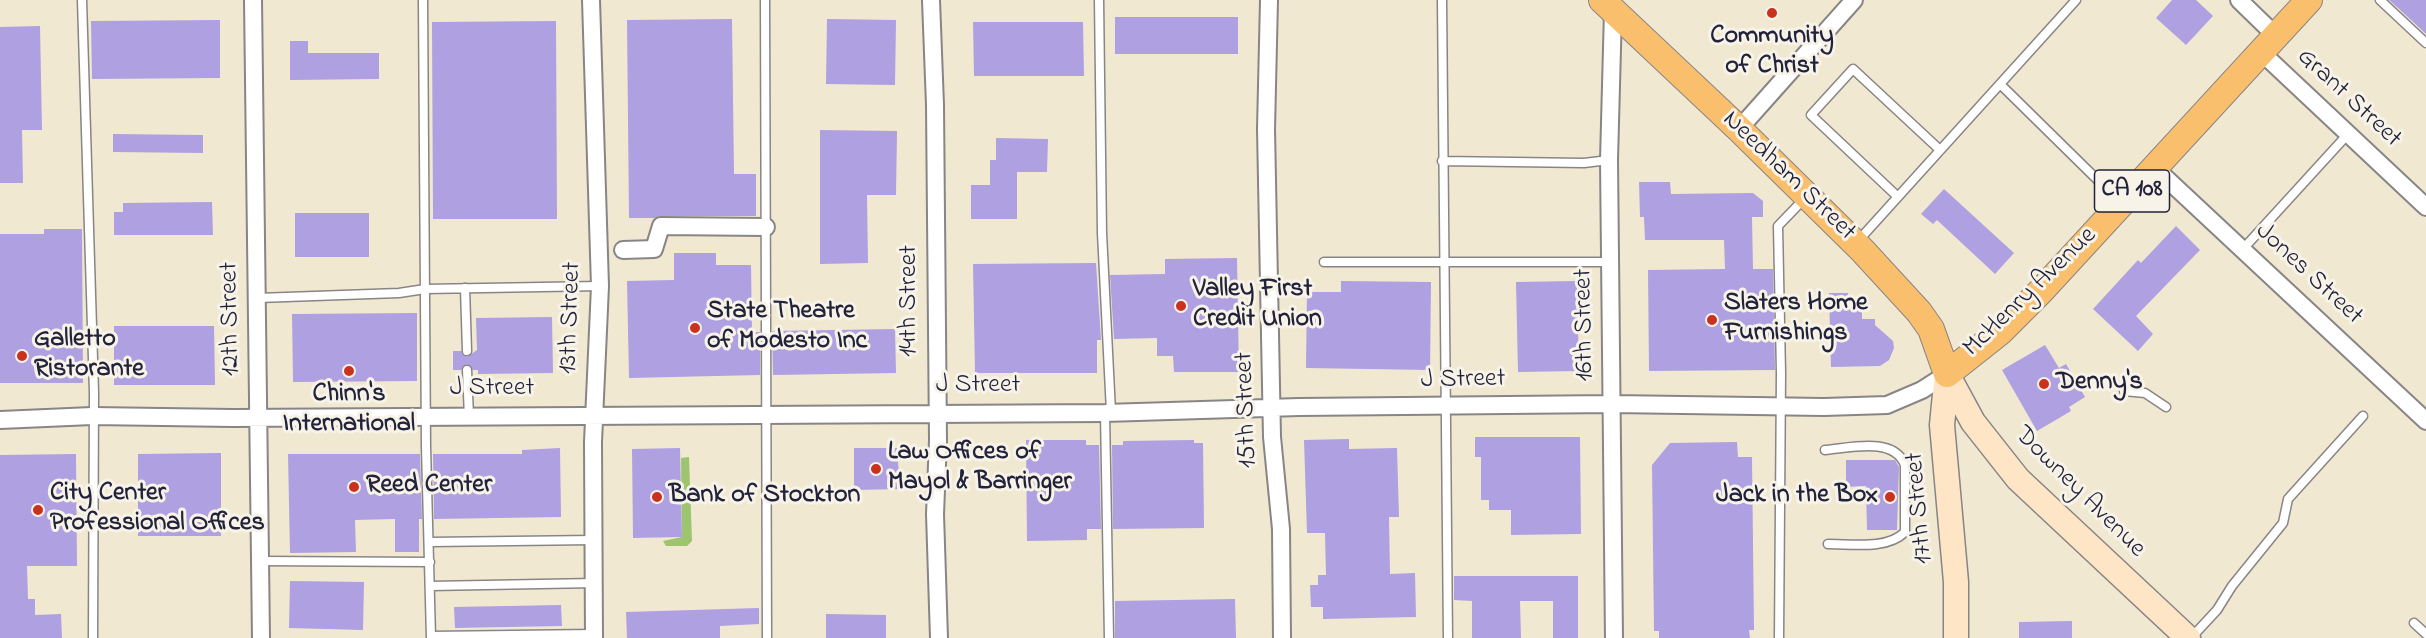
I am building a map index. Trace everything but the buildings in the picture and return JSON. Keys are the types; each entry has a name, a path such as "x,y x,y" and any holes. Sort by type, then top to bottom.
{"main road":[{"name":"McHenry Avenue","path":"1947,374 2000,332 2309,0"},
{"name":"Needham Street","path":"1611,6 1856,243 1919,312 1930,329 1947,374"},
{"name":"17th Street","path":"1947,374 1942,425 1956,582 1956,638"},
{"name":"Downey Avenue","path":"1947,374 1973,423 2018,479 2190,638"}],"street":[{"name":"12th Street","path":"254,0 261,638"},
{"name":"13th Street","path":"591,0 600,286 595,415 594,636"},
{"name":"14th Street","path":"931,0 936,105 938,412 935,514 939,638"},
{"name":"15th Street","path":"1269,0 1266,129 1272,437 1281,529 1282,638"},
{"path":"1739,129 1854,0"},
{"name":"Grant Street","path":"2239,0 2269,44 2348,134 2426,207"},
{"name":"16th Street","path":"1611,6 1609,160 1614,638"},
{"name":"Jones Street","path":"2154,167 2426,421"},
{"path":"623,250 654,249 661,226 766,226"},
{"name":"J Street","path":"0,420 92,416 259,418 426,415 469,417 938,412 1108,413 1272,408 1448,408 1612,404 1887,405 1922,390 1947,374"}],"lane":[{"path":"82,0 91,273 93,638"},
{"path":"423,0 426,415 431,637 594,636"},
{"path":"765,0 767,638"},
{"path":"1099,0 1102,233 1108,413 1109,638"},
{"path":"1442,0 1443,262 1448,408 1448,638"},
{"path":"1856,243 2076,0"},
{"path":"2380,0 2426,43"},
{"path":"1898,197 1811,116 1854,69 1940,150"},
{"path":"2000,84 2121,203"},
{"path":"2242,249 2348,134"},
{"path":"1442,161 1584,163 1609,160"},
{"path":"1779,638 1778,226 1807,196"},
{"path":"1324,262 1611,262"},
{"path":"258,298 399,293 425,289 600,286"},
{"path":"465,288 467,351"},
{"path":"467,370 469,417"},
{"path":"2124,391 2145,393 2166,407"},
{"path":"2190,638 2217,610 2232,586 2283,523 2288,499 2363,416"},
{"path":"1825,450 1890,448 1902,455 1905,465 1905,532 1897,540 1887,543 1828,544"},
{"path":"430,542 595,540"},
{"path":"259,561 430,562"},
{"path":"430,586 596,583"},
{"path":"2414,623 2426,634"}],"green space":[{"path":"689,457 692,541 687,546 666,546 663,541 682,537 681,458"}],"place":[{"name":"Community of Christ","path":"1772,13"},
{"name":"Valley First Credit Union","path":"1181,306"},
{"name":"Slaters Home Furnishings","path":"1712,320"},
{"name":"State Theatre of Modesto Inc","path":"695,328"},
{"name":"Galletto Ristorante","path":"22,356"},
{"name":"Chinn's International","path":"349,371"},
{"name":"Denny's","path":"2044,384"},
{"name":"Law Offices of Mayol & Barringer","path":"876,469"},
{"name":"Reed Center","path":"354,487"},
{"name":"Bank of Stockton","path":"657,497"},
{"name":"Jack in the Box","path":"1890,497"},
{"name":"City Center Professional Offices","path":"38,510"}]}
